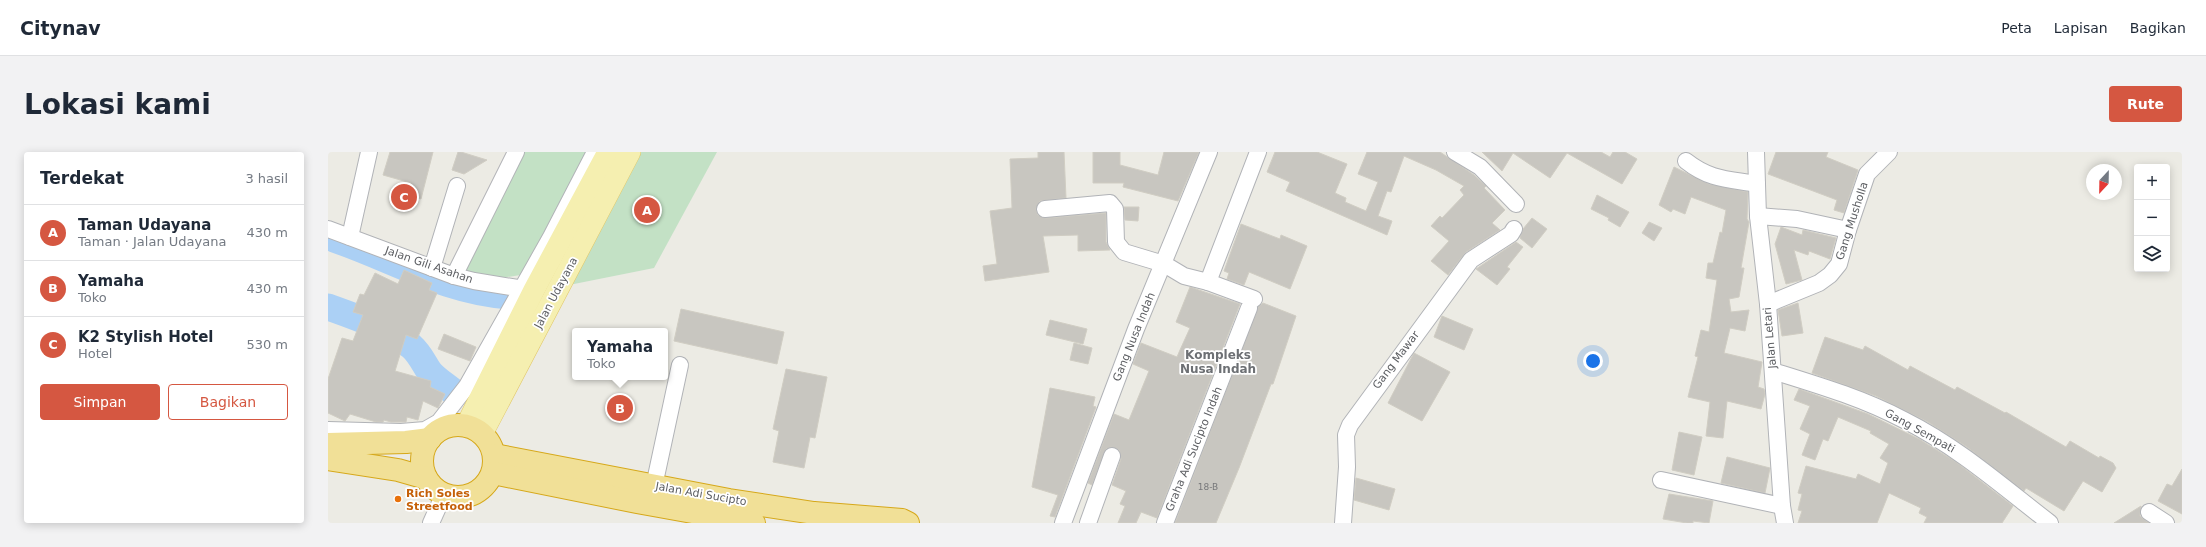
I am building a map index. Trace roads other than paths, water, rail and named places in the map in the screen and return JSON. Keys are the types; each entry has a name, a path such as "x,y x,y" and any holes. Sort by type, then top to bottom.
{"highway":[{"path":"449,426 474,430 490,443 494,464 483,488 473,494 456,497 444,494 434,487 426,478 422,460 424,449 430,439 438,431 449,426"},
{"path":"328,444 406,442 430,439"},
{"path":"328,459 398,470 426,478"},
{"name":"Jalan Adi Sucipto","path":"494,464 654,486 814,513 904,522"},
{"name":"Jalan Adi Sucipto","path":"494,464 637,502 754,523"}],"main road":[{"name":"Jalan Udayana","path":"474,430 528,289 608,152"},
{"name":"Jalan Udayana","path":"474,430 630,152"}],"street":[{"path":"350,237 369,152"},
{"path":"454,276 516,152"},
{"path":"328,430 401,432 424,430 439,422 467,386 528,289 551,237 595,152"},
{"name":"Gang Nusa Indah","path":"1063,523 1136,329 1209,152"},
{"path":"1045,209 1110,202 1115,209 1116,242 1119,248 1131,256 1164,264 1184,276 1208,282 1258,152"},
{"path":"1455,152 1480,167 1516,204"},
{"name":"Jalan Letari","path":"1756,152 1758,216 1768,304 1782,506 1785,523"},
{"name":"Gang Musholla","path":"1768,304 1819,283 1830,275 1839,264 1848,230 1867,174 1888,152"},
{"path":"1686,161 1700,172 1714,177 1757,184"},
{"path":"432,268 457,186"},
{"path":"1758,216 1797,219 1848,230"},
{"name":"Jalan Gili Asahan","path":"328,229 454,276 474,282 528,289"},
{"name":"Gang Mawar","path":"1343,523 1347,467 1346,435 1350,425 1472,260 1511,234 1514,229"},
{"name":"Graha Adi Sucipto Indah","path":"1165,523 1252,303 1208,282"},
{"path":"654,486 680,365"},
{"name":"Gang Sempati","path":"1773,371 1834,390 1905,420 1975,463 2050,523"},
{"path":"1088,523 1112,456"},
{"path":"1661,480 1782,506"},
{"path":"431,523 444,494"},
{"path":"2149,512 2166,523"}],"waterway":[{"path":"334,239 420,274 464,288 510,296"},
{"path":"328,307 371,324 392,334 411,346 417,352 429,371 455,393"}],"place":[{"name":"K2 Stylish Hotel","path":"404,197"},
{"name":"Taman Udayana","path":"647,210"},
{"name":"Yamaha","path":"620,408"},
{"name":"Rich Soles Streetfood","path":"398,499"}],"district":[{"name":"Kompleks Nusa Indah","path":"1218,362"}]}
